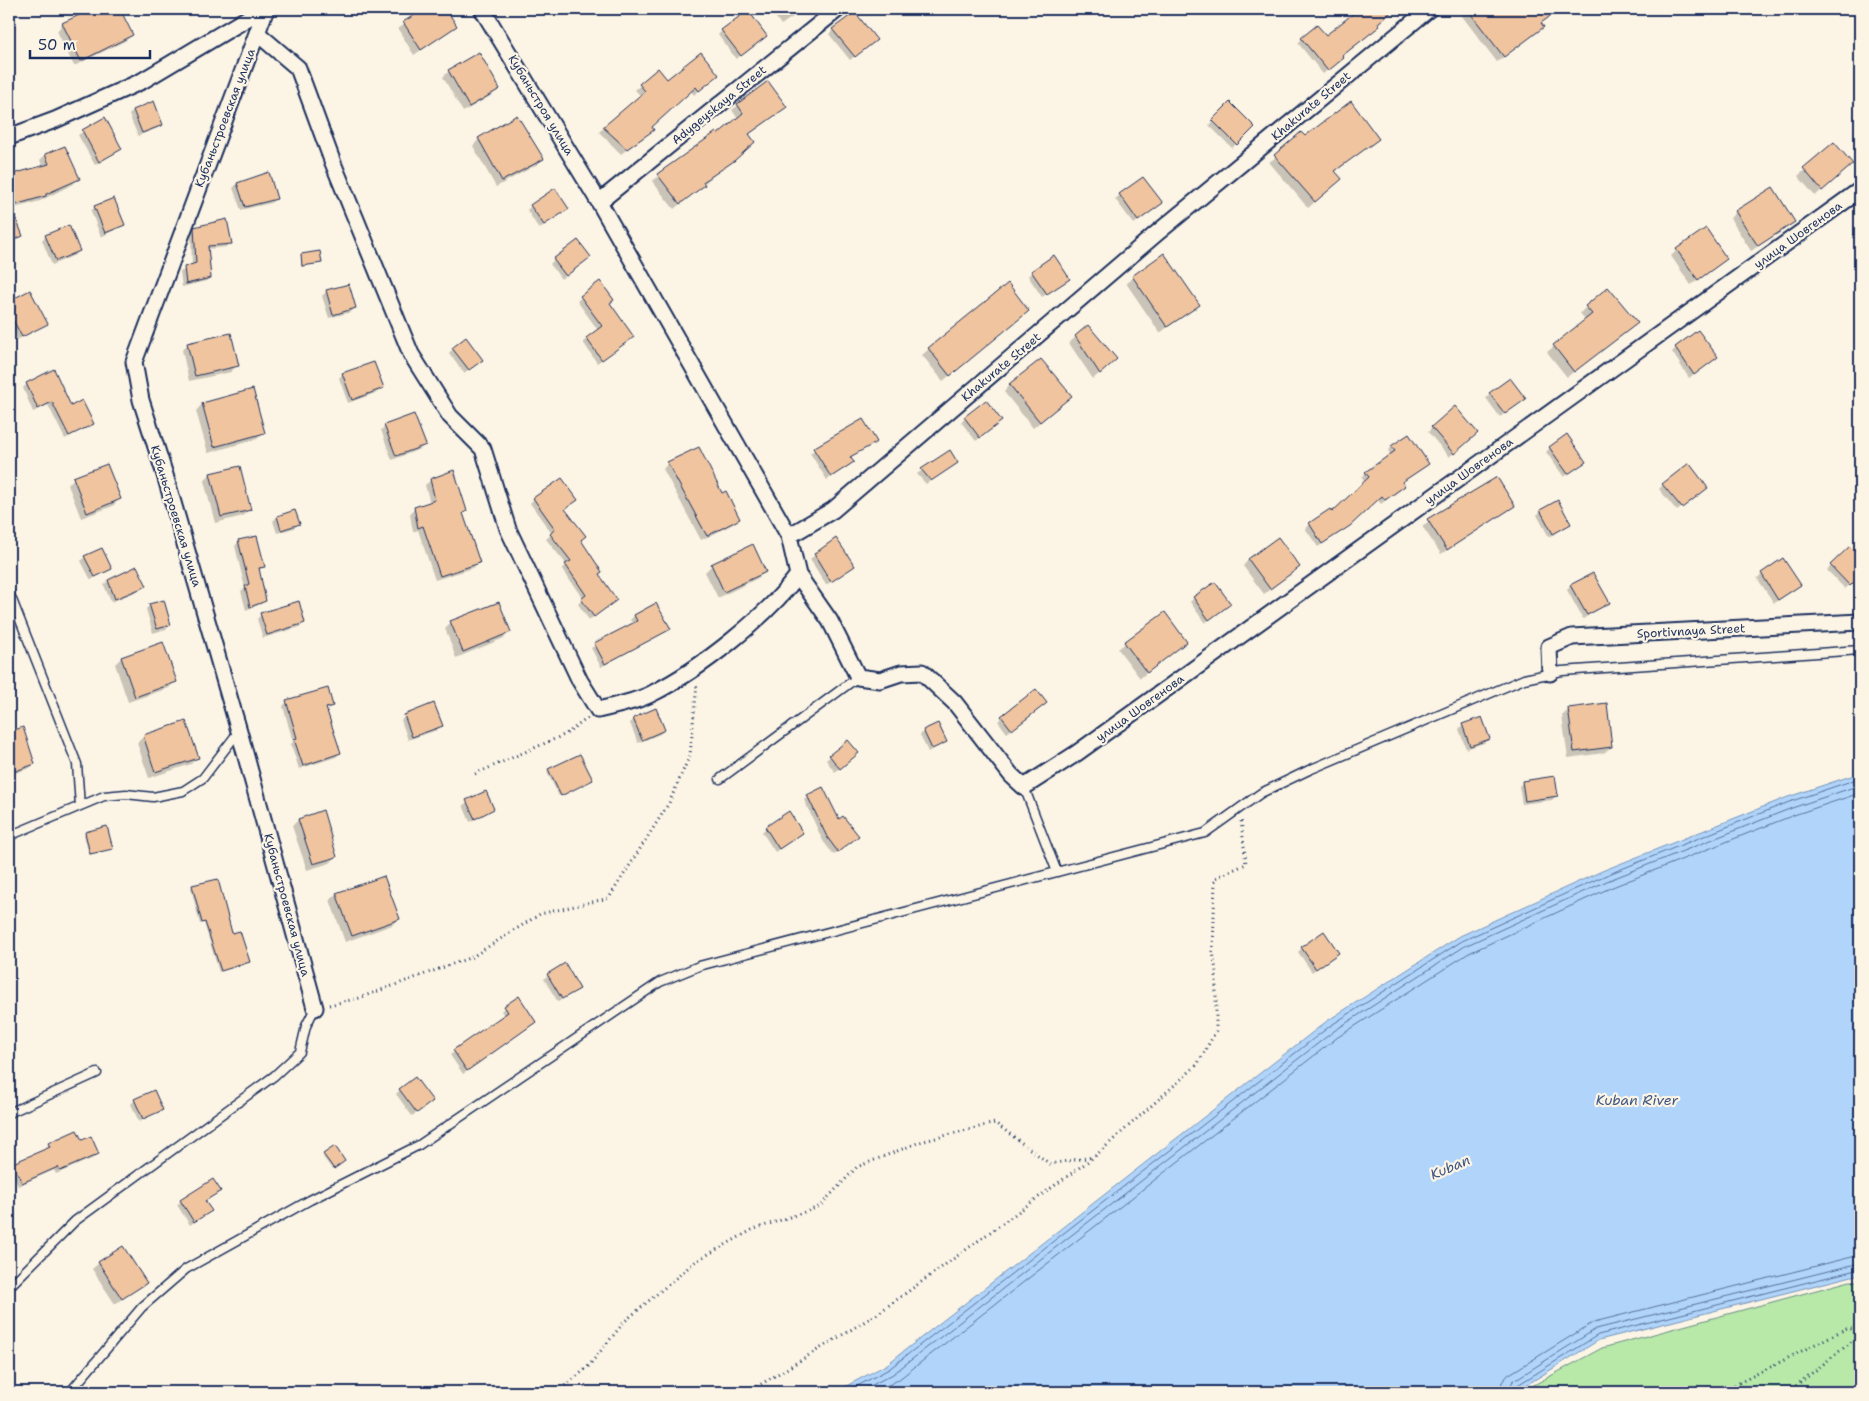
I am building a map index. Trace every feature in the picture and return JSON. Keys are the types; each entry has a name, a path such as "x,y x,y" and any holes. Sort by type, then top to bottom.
{"street":[{"name":"Кубаньстроевская улица","path":"265,9 134,362 141,400 239,731 315,1008"},
{"path":"9,137 55,120 142,81 265,9"},
{"name":"Кубаньстроя улица","path":"482,9 599,202 789,536"},
{"name":"Adygeyskaya Street","path":"599,202 838,9"},
{"name":"Khakurate Street","path":"789,536 834,510 1157,233 1429,9"},
{"name":"Кубаньстроевская улица","path":"257,32 298,68 333,163 411,354 450,416 483,449 508,529 580,681 598,710"},
{"name":"улица Шовгенова","path":"1024,787 1077,753 1860,190"},
{"path":"789,536 798,575 830,621 858,677 880,680 901,673 922,672 955,703 1011,776 1024,787"},
{"path":"598,710 652,694 699,666 782,596 798,575"},
{"name":"Sportivnaya Street","path":"1550,673 1549,647 1572,637 1860,622"}],"lane":[{"path":"9,592 77,764 80,806"},
{"path":"70,1392 142,1307 186,1269 310,1200 419,1146 660,982 699,966 1205,833 1240,810 1261,793 1309,770 1524,679 1550,673 1860,650"},
{"path":"720,779 858,677"},
{"path":"9,836 104,796 126,794 153,796 184,791 203,778 239,731"},
{"path":"1024,787 1058,872"},
{"path":"9,1287 75,1221 274,1076 300,1052 306,1026 315,1008"},
{"path":"9,1113 98,1073"}],"path":[{"path":"315,1008 359,998 472,957 540,914 609,898 669,803 690,755 699,666"},
{"path":"475,774 566,734 598,710"},
{"path":"748,1392 877,1314 1094,1157 1197,1065 1216,1032 1216,971 1213,952 1215,878 1246,864 1240,810"},
{"path":"557,1392 587,1368 625,1321 696,1261 752,1230 819,1207 857,1167 920,1142 994,1124 1050,1164 1094,1157"},
{"path":"1721,1392 1847,1328 1860,1333 1788,1392"}],"green space":[{"path":"1850,1281 1860,1281 1860,1392 1521,1392 1602,1348"}],"water":[{"name":"Kuban River","path":"1860,773 1860,1274 1599,1340 1515,1392 835,1392 886,1365 1327,1021 1460,936 1602,871 1788,797"}],"building":[{"path":"92,9 120,9 133,35 81,61 62,23"},
{"path":"424,9 446,9 457,26 421,50 403,22"},
{"path":"1359,9 1395,9 1378,23 1380,26 1342,56 1344,58 1328,71 1301,38 1317,25 1326,35"},
{"path":"1467,9 1560,9 1541,23 1544,27 1504,57"},
{"path":"748,10 767,36 741,56 721,30"},
{"path":"855,12 877,40 855,57 832,29"},
{"path":"479,52 500,89 469,107 448,70"},
{"path":"701,52 719,75 699,91 696,87 652,127 654,130 627,149 603,127 645,91 639,84 658,68 667,79"},
{"path":"768,81 787,107 749,134 755,142 734,161 703,182 705,185 680,204 657,174 716,132 718,134 743,113 737,104"},
{"path":"154,101 163,125 142,133 133,110"},
{"path":"1351,101 1379,139 1335,171 1342,179 1315,202 1274,155 1301,132 1305,136"},
{"path":"1230,102 1255,127 1237,145 1212,120"},
{"path":"517,115 544,159 502,181 478,138"},
{"path":"105,117 122,149 99,162 82,130"},
{"path":"1834,142 1853,164 1822,191 1803,168"},
{"path":"65,146 80,179 46,194 46,196 11,206 23,236 9,242 9,175 49,164 45,154"},
{"path":"269,172 277,199 245,207 237,183"},
{"path":"1143,177 1163,203 1138,221 1119,194"},
{"path":"1773,187 1795,222 1758,246 1735,211"},
{"path":"555,188 569,209 544,225 530,205"},
{"path":"114,198 125,225 105,233 94,206"},
{"path":"227,219 232,244 208,246 211,278 186,284 184,267 196,263 194,227"},
{"path":"69,225 80,251 56,261 45,235"},
{"path":"1706,228 1727,259 1698,280 1676,249"},
{"path":"578,240 591,257 566,276 553,259"},
{"path":"320,251 322,263 302,266 301,254"},
{"path":"1164,253 1200,305 1167,327 1132,276"},
{"path":"1054,255 1070,279 1047,294 1031,271"},
{"path":"600,281 614,300 610,303 634,337 602,360 586,338 602,326 580,296"},
{"path":"1008,283 1029,311 950,376 928,348"},
{"path":"349,284 356,308 333,315 326,290"},
{"path":"1608,287 1638,323 1574,372 1553,345 1592,314 1585,306"},
{"path":"30,290 48,324 22,337 9,312 9,301"},
{"path":"1088,325 1117,359 1100,374 1075,336"},
{"path":"1698,330 1718,357 1694,375 1675,347"},
{"path":"231,333 239,366 195,376 187,343"},
{"path":"466,337 483,360 469,370 452,348"},
{"path":"1041,359 1072,396 1040,422 1009,384"},
{"path":"374,362 384,388 352,400 342,373"},
{"path":"54,369 71,406 82,400 94,424 69,436 52,402 38,409 26,383"},
{"path":"1510,378 1526,399 1505,414 1489,393"},
{"path":"253,389 265,433 214,447 202,403"},
{"path":"986,400 1002,421 980,438 964,417"},
{"path":"1455,406 1478,433 1454,454 1431,427"},
{"path":"414,414 426,445 396,456 384,425"},
{"path":"863,419 877,442 850,457 854,462 831,477 813,448"},
{"path":"1409,434 1429,464 1402,482 1405,486 1385,500 1382,496 1350,526 1322,544 1309,523 1330,509 1332,512 1369,477 1365,472 1395,451 1391,446"},
{"path":"1567,434 1586,462 1568,474 1549,447"},
{"path":"699,447 722,493 726,491 740,519 707,536 667,462"},
{"path":"950,450 958,463 931,481 921,469"},
{"path":"1689,463 1708,488 1682,508 1662,484"},
{"path":"107,464 121,499 87,513 73,477"},
{"path":"240,466 251,510 221,517 210,473"},
{"path":"454,470 467,511 463,513 480,563 440,576 423,526 418,528 414,507 435,500 430,479"},
{"path":"1497,477 1515,506 1447,550 1427,519"},
{"path":"562,478 578,500 565,509 586,536 581,540 602,572 599,574 617,600 594,617 581,599 586,595 565,564 571,561 550,534 555,529 533,498"},
{"path":"1558,500 1571,524 1553,534 1540,510"},
{"path":"295,510 300,524 281,530 277,516"},
{"path":"257,536 265,567 259,568 266,601 250,607 245,586 249,584 238,540"},
{"path":"1278,537 1300,567 1270,589 1248,559"},
{"path":"836,538 855,566 831,582 814,554"},
{"path":"753,544 766,572 724,592 711,564"},
{"path":"1850,546 1860,556 1860,576 1850,586 1830,565"},
{"path":"102,548 112,569 95,577 84,556"},
{"path":"1783,558 1801,585 1778,600 1761,573"},
{"path":"137,566 147,586 115,599 108,580"},
{"path":"1593,573 1610,603 1587,615 1570,585"},
{"path":"1215,582 1231,604 1209,620 1193,597"},
{"path":"164,600 171,625 157,629 149,604"},
{"path":"299,601 305,623 267,635 260,613"},
{"path":"499,602 511,632 463,652 450,621"},
{"path":"656,603 671,629 605,664 594,643 637,621 634,615"},
{"path":"1165,612 1187,642 1147,673 1124,642"},
{"path":"163,642 177,682 135,697 121,657"},
{"path":"328,688 333,706 326,708 341,753 303,766 294,739 297,738 286,700"},
{"path":"1036,689 1047,703 1012,730 1001,716"},
{"path":"434,703 443,726 412,737 404,715"},
{"path":"1607,703 1612,747 1574,752 1568,708"},
{"path":"656,708 665,730 642,740 633,718"},
{"path":"1482,717 1490,739 1470,746 1462,724"},
{"path":"186,721 199,758 155,772 143,735"},
{"path":"938,723 947,742 932,749 923,730"},
{"path":"23,727 35,764 13,772 9,760 9,732"},
{"path":"848,740 859,753 840,769 829,755"},
{"path":"580,754 593,780 561,796 548,769"},
{"path":"1555,776 1558,796 1525,801 1522,781"},
{"path":"823,787 839,819 843,816 859,836 838,852 827,837 807,795"},
{"path":"486,791 494,809 475,819 466,800"},
{"path":"323,810 337,857 313,864 298,819"},
{"path":"789,811 803,833 779,849 765,827"},
{"path":"107,826 113,849 90,854 85,832"},
{"path":"384,876 400,919 352,936 336,893"},
{"path":"218,879 232,933 240,931 250,962 221,971 205,922 202,923 192,885"},
{"path":"1324,931 1339,953 1316,969 1301,947"},
{"path":"565,963 580,989 562,999 547,974"},
{"path":"519,996 536,1022 467,1071 453,1050 508,1012 504,1006"},
{"path":"415,1077 433,1101 417,1113 399,1089"},
{"path":"154,1090 163,1110 143,1119 134,1099"},
{"path":"77,1130 82,1140 91,1136 99,1154 60,1171 58,1167 22,1183 13,1163 50,1147 48,1143"},
{"path":"335,1146 345,1161 334,1169 323,1154"},
{"path":"213,1179 221,1191 205,1201 212,1211 194,1222 180,1200"},
{"path":"123,1246 147,1283 122,1299 98,1262"}],"water label":[{"name":"Kuban","path":"1450,1167"}]}
